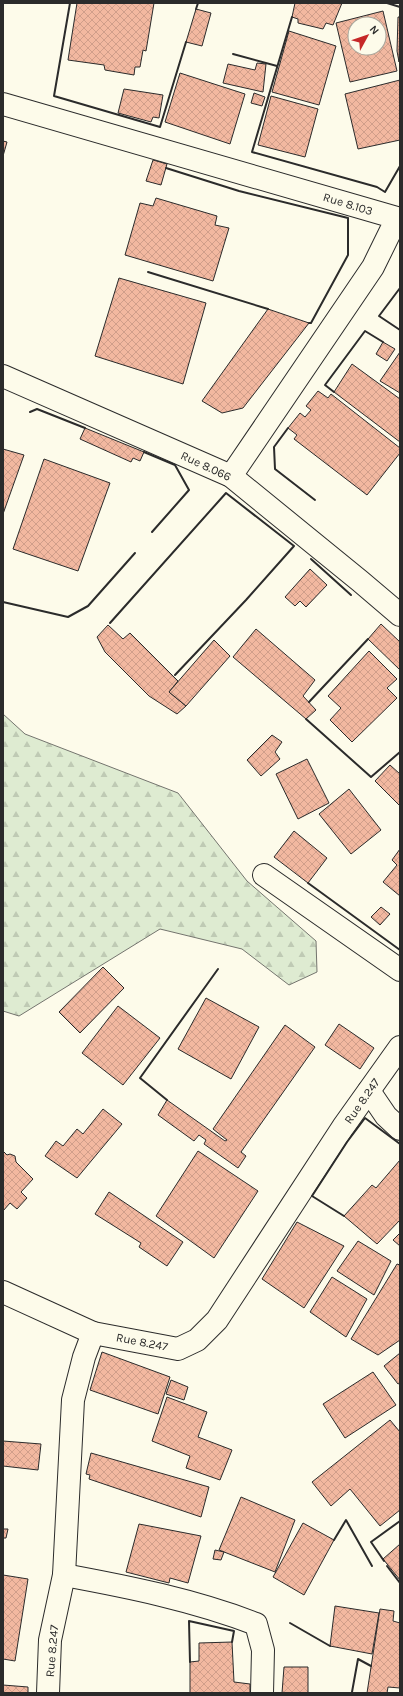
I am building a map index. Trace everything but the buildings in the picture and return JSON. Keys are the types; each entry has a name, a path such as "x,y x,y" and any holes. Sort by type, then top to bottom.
{"street":[{"name":"Rue 8.103","path":"3,104 399,216 373,267 231,476"},
{"name":"Rue 8.066","path":"3,376 231,476 400,615"},
{"path":"264,875 400,970"},
{"name":"Rue 8.247","path":"48,1693 50,1640 64,1575 73,1400 84,1357 93,1333 178,1349 198,1340 217,1320 344,1127 400,1047"},
{"path":"369,1091 386,1116 400,1129"},
{"path":"3,1292 93,1333"},
{"path":"64,1575 115,1584 182,1600 256,1624 263,1650 262,1693"}],"green space":[{"path":"3,714 25,734 178,793 247,881 316,941 317,972 289,985 242,949 160,929 19,1016 3,1011"}],"wall":[{"path":"70,3 54,96 160,127 186,42"},
{"path":"196,9 198,3"},
{"path":"387,3 400,7"},
{"path":"292,17 252,152 377,187 385,192 400,166"},
{"path":"233,54 277,66"},
{"path":"166,168 239,191 348,218 348,255 311,323 309,323"},
{"path":"148,272 268,309"},
{"path":"400,288 379,316 400,330"},
{"path":"334,392 325,385 365,331 383,342"},
{"path":"30,412 37,409 85,428"},
{"path":"288,428 274,447 275,469 315,500"},
{"path":"144,452 175,465 189,490 152,532"},
{"path":"110,623 226,493 294,546 246,600 175,675"},
{"path":"3,602 68,617 88,606 135,553"},
{"path":"311,559 351,595"},
{"path":"309,702 368,639"},
{"path":"306,719 371,777 400,752"},
{"path":"308,883 400,950"},
{"path":"167,1100 140,1078 218,969"},
{"path":"344,1216 312,1196 347,1142 365,1118 400,1144"},
{"path":"334,1540 346,1520 372,1566"},
{"path":"384,1561 371,1542 400,1521"},
{"path":"387,1566 400,1583"},
{"path":"190,1662 189,1621 234,1631 232,1642"},
{"path":"290,1623 330,1646"},
{"path":"352,1692 358,1659 371,1666"}]}
